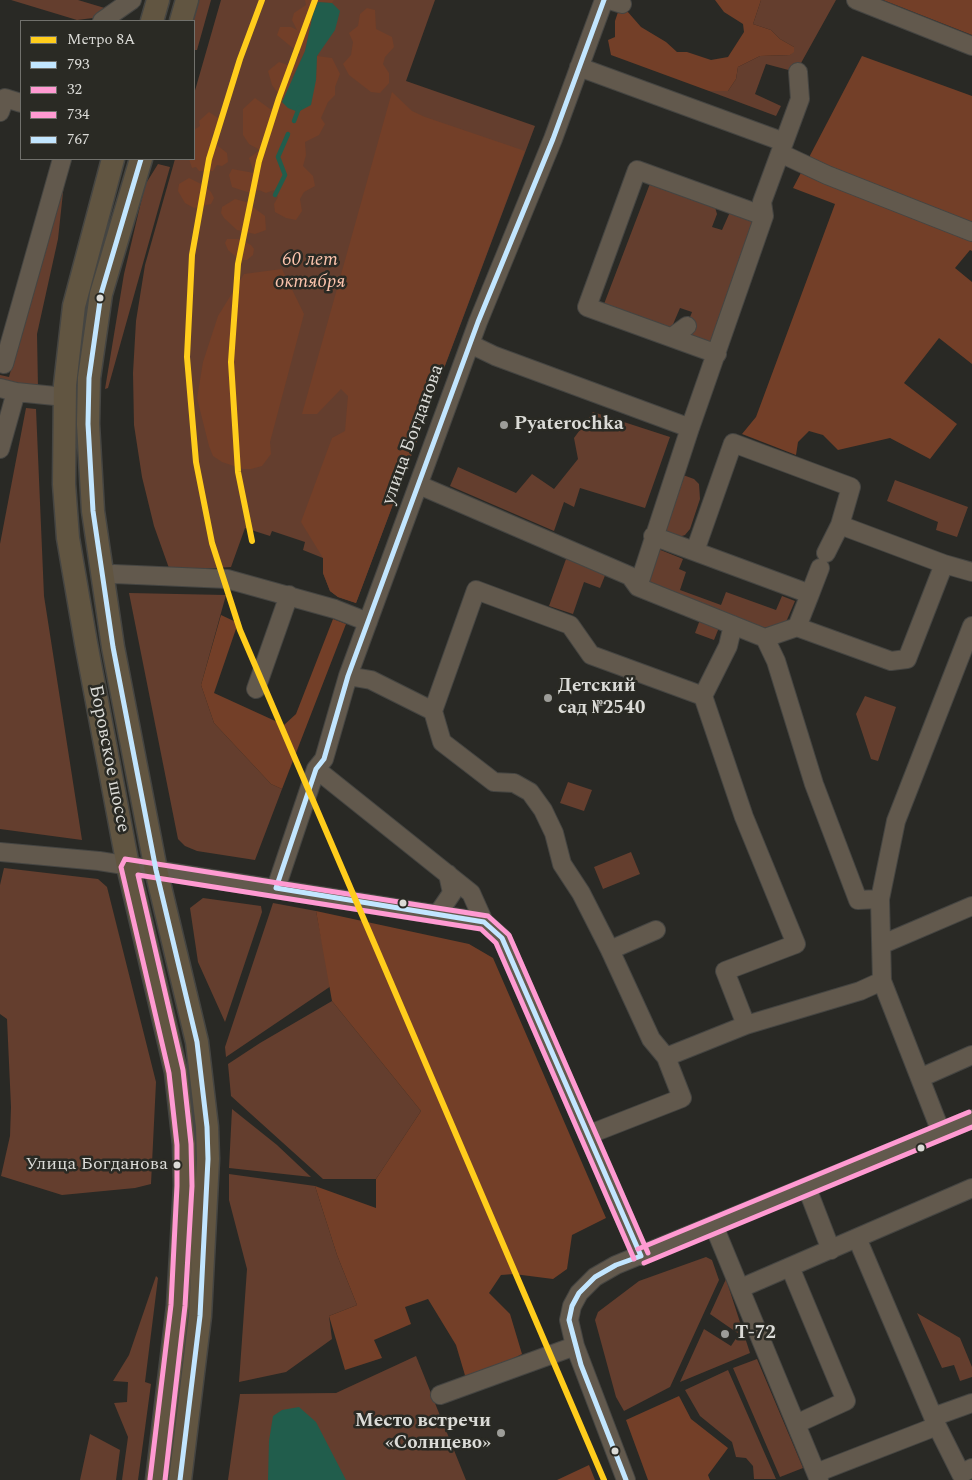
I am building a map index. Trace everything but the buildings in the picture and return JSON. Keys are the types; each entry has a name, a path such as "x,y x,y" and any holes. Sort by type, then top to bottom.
{"main road":[{"path":"152,20 158,0"},
{"path":"181,20 187,0"},
{"name":"Боровское шоссе","path":"141,160 103,286 89,378 91,492 113,647 156,870 197,1042 208,1158 200,1316 180,1480"},
{"name":"Боровское шоссе","path":"112,161 77,290 65,397 64,484 68,538 128,866 176,1072 184,1144 185,1186 178,1306 157,1480"}],"street":[{"path":"103,20 132,0"},
{"name":"улица Богданова","path":"276,888 316,769 324,759 348,676 470,344 553,139 604,0"},
{"path":"856,0 972,46"},
{"path":"579,67 782,148 827,175 972,232"},
{"path":"638,587 653,536 764,216 762,202 800,99 798,72"},
{"path":"0,112 5,98 20,103"},
{"path":"0,363 4,364 62,160"},
{"path":"717,354 587,307 637,170 764,216"},
{"path":"672,338 687,326"},
{"path":"470,344 495,356 690,428"},
{"path":"0,449 8,390 65,397"},
{"path":"695,551 733,443 851,487 840,525 823,561 797,626"},
{"path":"419,485 630,576 638,587 765,638 776,661 814,784 858,900 880,900"},
{"path":"840,525 944,564 972,572"},
{"path":"653,536 810,594"},
{"path":"765,638 797,626 891,662 908,659 944,564"},
{"path":"103,577 114,574 227,579 289,595 368,622"},
{"path":"590,1134 682,1098 666,1056 651,1039 610,950 581,893 562,864 554,833 543,810 530,792 514,783 494,782 442,742 433,711 476,590 570,625 591,654 703,696"},
{"path":"256,689 289,595"},
{"path":"733,625 728,646 703,696 744,817 796,944 725,971 746,1025"},
{"path":"941,1132 882,981 883,944 880,900 896,821 972,626"},
{"path":"348,676 371,680 433,711"},
{"path":"316,769 471,893 484,922 502,938 590,1134 641,1256"},
{"path":"0,852 99,860 484,922"},
{"path":"437,915 452,893 448,874"},
{"path":"883,944 972,906"},
{"path":"610,950 656,930"},
{"path":"666,1056 746,1025 860,991 882,981"},
{"path":"920,1078 972,1056"},
{"path":"626,1480 575,1346 569,1320 572,1306 579,1293 595,1277 616,1265 972,1119"},
{"path":"807,1188 831,1250"},
{"path":"741,1288 972,1188"},
{"path":"714,1226 817,1476 972,1402"},
{"path":"857,1238 935,1421 961,1474 972,1468"},
{"path":"790,1268 846,1402 796,1424"},
{"path":"440,1395 575,1346"}],"green space":[{"path":"11,0 78,0 108,9 93,18 77,20"},
{"path":"197,0 211,0 197,50 195,50 195,20 193,20"},
{"name":"60 лет октября","path":"221,0 435,0 406,81 535,126 356,603 338,597 330,591 323,573 323,558 303,550 305,542 272,531 270,536 245,528 231,567 170,571 154,526 142,477 134,425 133,373 136,321 145,265 175,160 195,160 195,91"},
{"path":"761,0 836,0 796,72 766,64 755,94 781,106 776,116 709,91 728,91 736,79 738,67 760,56 790,55 794,47 780,39 771,30 753,24"},
{"path":"158,164 170,167 108,388 105,389 124,274 145,185"},
{"path":"65,174 58,239 37,334 38,388 0,385 0,375 9,377"},
{"path":"651,181 715,207 717,214 712,227 722,230 730,212 752,219 757,226 716,341 705,344 683,335 692,312 680,308 671,329 604,304"},
{"path":"26,408 36,409 44,596 82,840 0,829 0,544"},
{"path":"593,412 670,437 645,508 580,488 574,507 564,502 554,531 450,486 458,467 516,493 532,474 554,489 578,459 574,438"},
{"path":"683,475 694,479 699,484 700,499 690,529 685,535 679,537 663,532"},
{"path":"895,480 968,507 957,537 936,530 938,522 887,501"},
{"path":"658,549 683,559 679,569 686,572 680,590 721,605 726,592 776,610 782,596 795,601 786,622 764,628 645,583"},
{"path":"566,559 606,573 600,588 584,582 573,614 549,606"},
{"path":"129,593 226,595 201,685 214,723 271,784 282,789 255,860 197,851 185,846 178,839"},
{"path":"701,617 720,625 714,640 695,633"},
{"path":"865,696 896,707 878,761 871,759 856,714"},
{"path":"568,782 592,790 584,811 560,803"},
{"path":"631,852 640,874 603,889 594,867"},
{"path":"4,868 98,879 107,887 156,1082 151,1184 135,1188 62,1195 1,1176 10,1136 11,1107 7,1019 0,1014 0,885"},
{"path":"203,898 261,906 262,912 225,1022 198,962 190,908"},
{"path":"273,903 316,911 331,986 226,1057 225,1047"},
{"path":"332,1001 421,1111 376,1179 323,1179 231,1096 228,1064"},
{"path":"232,1109 277,1145 311,1177 229,1168"},
{"path":"229,1174 315,1186 337,1255 357,1305 329,1316 332,1339 286,1372 239,1382 247,1269 229,1200"},
{"path":"706,1257 712,1260 719,1280 670,1387 624,1411 616,1397 595,1320 598,1312 639,1281"},
{"path":"156,1276 158,1278 145,1382 151,1384 138,1480 122,1480 128,1437 114,1403 127,1402 128,1382 113,1381 129,1355"},
{"path":"726,1279 750,1353 680,1382 704,1329 731,1346 739,1334 710,1314"},
{"path":"917,1313 960,1338 972,1367 972,1377 960,1381 954,1365 942,1368"},
{"path":"416,1356 466,1480 228,1480 240,1394 336,1393"},
{"path":"757,1359 803,1468 780,1477 733,1368"},
{"path":"728,1370 776,1479 754,1479 753,1466 746,1458 736,1457 732,1442 700,1416 685,1390"},
{"path":"90,1434 120,1450 116,1480 80,1480"}],"shaded area":[{"path":"305,0 334,0 332,3 317,2 305,51 292,78 316,80 317,56 332,58 340,74 335,87 335,95 328,102 321,118 325,124 319,135 305,142 306,155 303,166 313,176 315,186 304,192 300,199 302,211 296,220 286,218 275,212 274,204 278,197 274,190 266,193 259,190 251,193 232,187 229,175 232,169 254,173 249,158 260,150 249,144 243,135 243,109 255,98 270,109 277,108 280,104 280,96 272,85 268,71 279,62 291,66 300,54 277,35 280,27 291,27 297,30 292,20 294,13 306,5"},
{"path":"715,0 761,0 753,24 771,30 780,39 794,47 794,52 790,55 760,56 738,67 736,79 728,91 709,91 611,55 608,40 615,37 615,21 618,12 627,11 641,27 666,42 677,52 687,52 711,60 728,57 744,32 743,24 724,12"},
{"path":"883,0 972,0 972,35"},
{"path":"318,2 332,3 340,11 335,30 317,56 316,80 311,105 298,112 288,108 282,102 305,51 313,14"},
{"path":"367,8 375,10 376,29 392,37 394,47 385,57 383,64 389,73 389,83 380,93 371,92 349,75 343,64 351,55 353,42 349,33 358,26 360,14"},
{"path":"862,56 972,96 972,251 970,250 955,268 972,282 972,364 939,338 904,383 957,424 930,459 890,438 838,450 823,435 809,431 798,442 796,455 742,434 756,417 835,204 793,188"},
{"path":"392,92 412,111 425,117 525,151 356,603 338,597 330,591 323,573 323,558 301,522 332,438 345,431 348,396 341,389 317,414 302,414"},
{"path":"209,112 221,120 222,128 212,134 213,142 227,153 228,162 222,166 217,165 213,171 199,171 196,167 192,168 189,160 195,160 195,129 200,126 199,121"},
{"path":"189,178 205,186 211,192 214,198 211,204 194,208 185,203 178,191 179,184"},
{"path":"235,199 246,202 265,216 266,230 255,234 237,230 224,218 221,213 222,207"},
{"path":"227,239 239,239 251,245 254,249 253,255 247,260 240,260 228,250 225,243"},
{"path":"282,269 304,314 270,442 271,454 262,466 243,469 222,462 213,456 209,446 197,398 203,362 218,316 244,274"},
{"path":"221,615 238,623 214,693 284,725 296,714 333,619 346,624 282,789 271,784 214,723 201,685"},
{"path":"316,911 469,944 493,958 606,1218 572,1235 567,1269 553,1279 514,1274 501,1275 489,1293 510,1314 522,1354 467,1382 456,1345 428,1299 405,1307 411,1324 374,1340 382,1358 345,1370 329,1316 357,1305 337,1255 315,1186 376,1208 376,1179 421,1111 332,1001"},
{"path":"679,1396 691,1419 728,1448 708,1475 710,1480 648,1480 626,1420"},
{"path":"299,1407 316,1422 346,1480 268,1480 269,1441 273,1416 282,1410"},
{"path":"589,1465 595,1480 557,1480"}],"waterway":[{"path":"294,121 299,108"},
{"path":"275,195 285,175 278,157 288,134"}],"metro line":[{"name":"8А","path":"262,0 240,59 209,159 192,255 187,357 196,462 212,543 240,630 604,1480"},
{"name":"8А","path":"252,541 238,472 231,362 238,264 259,161 279,98 315,0"}],"transit line":[{"name":"793","path":"276,888 316,769 324,759 348,676 478,322 553,139 604,0"},
{"name":"767","path":"141,160 101,294 89,378 88,424 93,511 113,647 156,870 197,1042 207,1127 208,1159 200,1316 180,1480"},
{"name":"734","path":"150,1479 171,1305 177,1186 177,1145 169,1073 121,867 125,859 488,916 509,935 648,1253"},
{"name":"32","path":"165,1480 185,1306 192,1186 191,1144 183,1070 138,875 481,929 496,943 634,1259"},
{"name":"793","path":"276,888 484,922 502,938 641,1256"},
{"name":"734","path":"638,1249 969,1112"},
{"name":"32","path":"644,1263 972,1127"},
{"name":"793","path":"626,1480 581,1365 569,1320 572,1306 579,1293 595,1277 616,1265 641,1256"}],"place":[{"name":"Pyaterochka","path":"504,425"},
{"name":"Детский сад №2540","path":"548,698"},
{"name":"Улица Богданова","path":"177,1165"},
{"name":"Т-72","path":"725,1334"},
{"name":"Место встречи «Солнцево»","path":"501,1433"}]}
